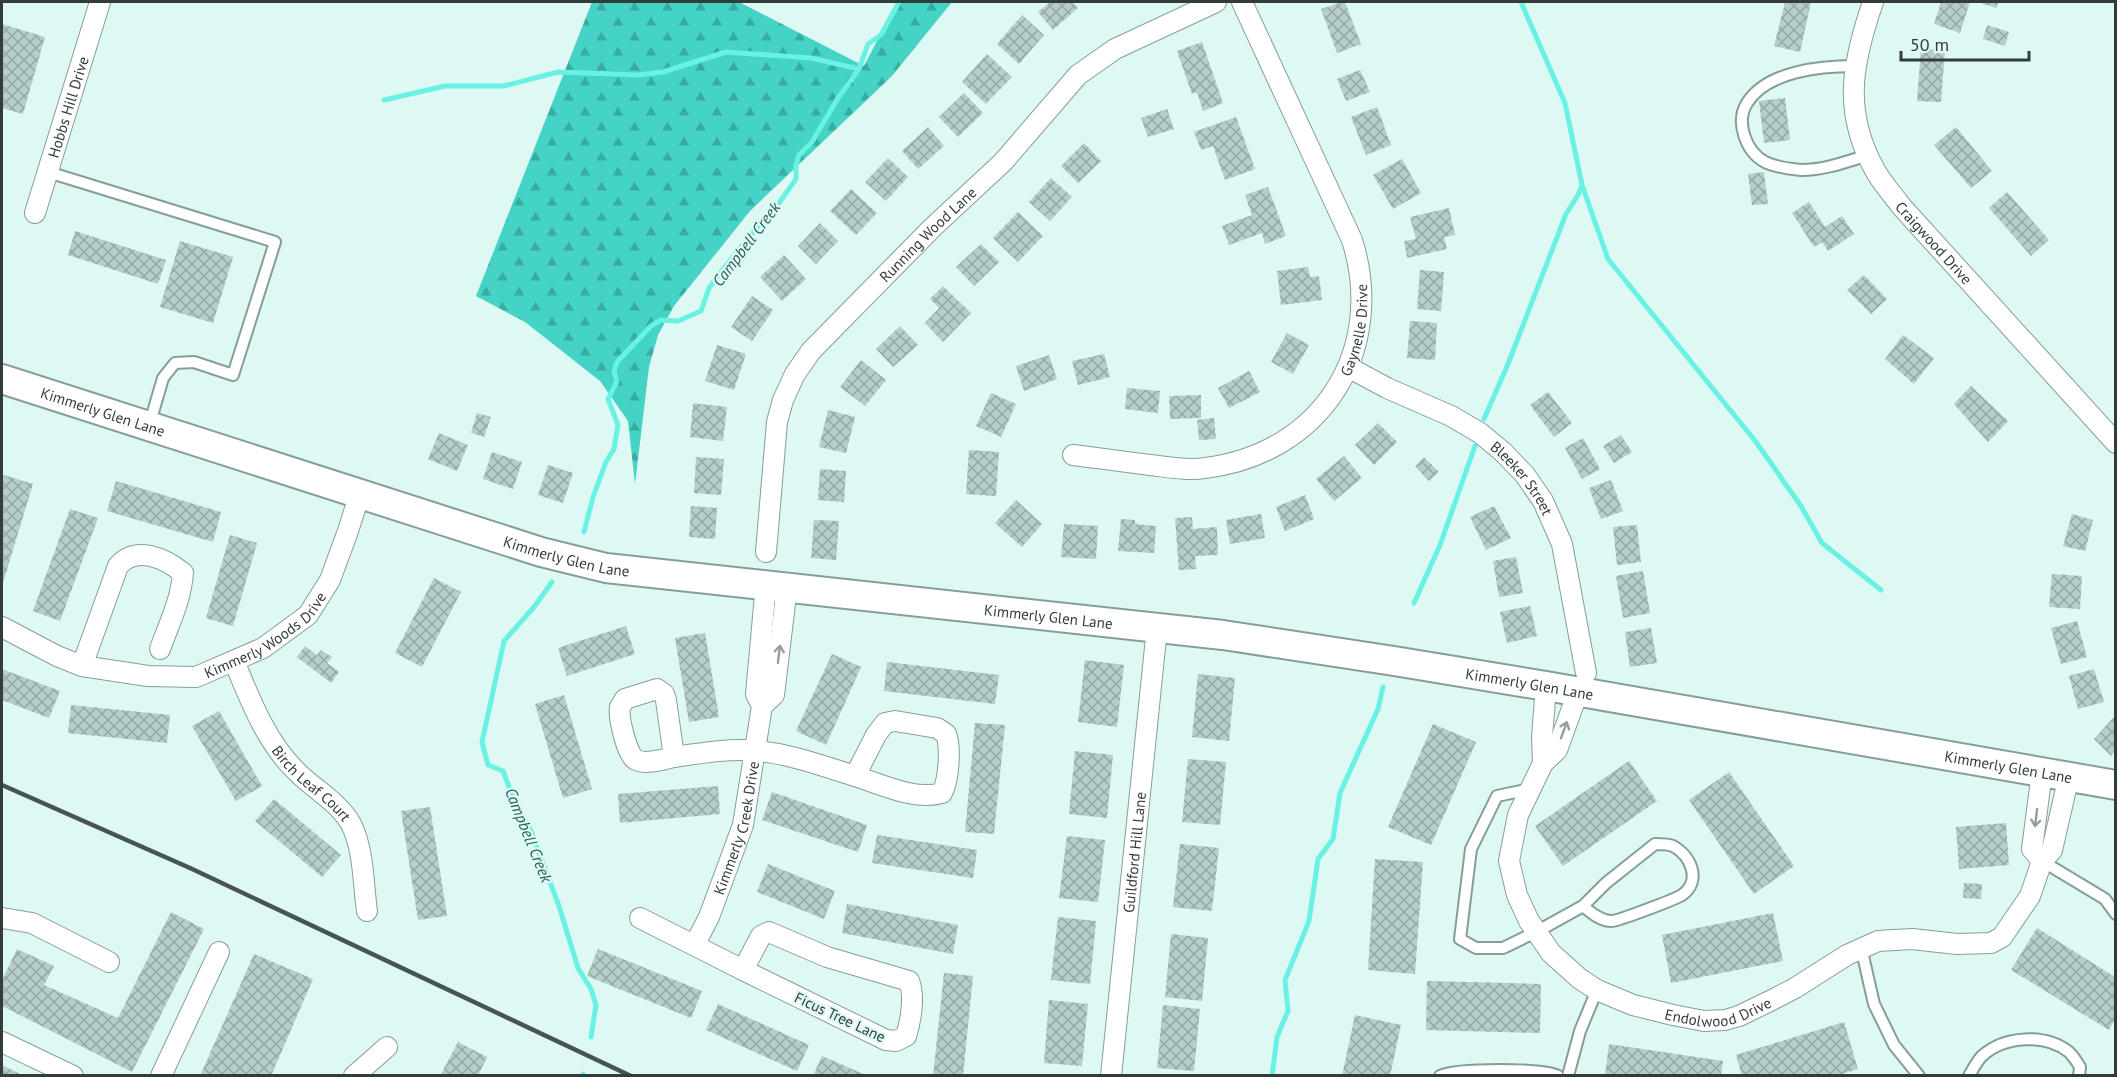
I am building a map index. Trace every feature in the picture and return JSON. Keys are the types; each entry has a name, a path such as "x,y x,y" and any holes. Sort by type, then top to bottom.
{"street":[{"name":"Hobbs Hill Drive","path":"35,213 100,2"},
{"name":"Running Wood Lane","path":"766,552 777,422 783,400 795,374 810,351 924,236 1003,162 1078,75 1115,49 1216,2"},
{"name":"Gaynelle Drive","path":"1073,455 1170,468 1202,469 1247,459 1283,443 1306,425 1334,393 1348,367 1357,342 1362,308 1361,280 1356,253 1242,2"},
{"name":"Craigwood Drive","path":"1873,2 1860,39 1855,66 1854,97 1857,125 1877,174 1901,206 2115,443"},
{"name":"Bleeker Street","path":"1348,367 1386,388 1451,416 1480,433 1503,452 1525,475 1543,501 1562,544 1582,682"},
{"name":"Kimmerly Glen Lane","path":"2,379 565,559 606,568 1223,635 1546,686 1582,682 2115,785"},
{"name":"Kimmerly Woods Drive","path":"2,627 57,656 82,666 148,676 196,677 263,648 308,615 330,580 360,493"},
{"path":"82,666 118,566 124,559 134,554 150,556 172,564 183,573 176,606 160,649"},
{"name":"Kimmerly Creek Drive","path":"695,944 709,917 743,825 762,706 756,694 777,585"},
{"name":"Guildford Hill Lane","path":"1111,1076 1157,628"},
{"name":"Birch Leaf Court","path":"234,661 263,726 280,751 294,769 339,809 350,823 358,843 367,911"},
{"name":"Endolwood Drive","path":"1582,682 1557,750 1543,763 1518,815 1509,861 1516,895 1529,921 1551,952 1580,979 1597,990 1633,1005 1673,1015 1704,1021 1725,1020 1739,1016 1770,1001 1861,947 1878,941 1894,939 1958,944 1997,941 2030,896 2042,861 2052,850 2055,774"},
{"name":"Endolwood Drive","path":"1543,763 1542,737 1546,686"},
{"path":"674,757 756,750 808,761 855,776 916,794 933,796 942,793 946,782 949,741 946,734 937,728 895,721 885,723 876,735 855,776"},
{"path":"2042,861 2032,849 2055,774"},
{"path":"2,918 32,923 109,962"},
{"name":"Ficus Tree Lane","path":"640,918 886,1041 896,1041 906,1036 909,1027 912,987 909,981 827,957 769,932 761,936 743,969"},
{"path":"161,1076 219,952"},
{"path":"2,1042 73,1076"},
{"path":"354,1076 387,1047"}],"lane":[{"path":"1855,66 1826,66 1805,70 1783,77 1766,86 1747,103 1742,114 1742,127 1747,144 1756,156 1767,163 1802,170 1833,166 1868,155"},
{"path":"48,172 275,242 233,375 194,362 175,363 164,378 149,426"},
{"path":"1530,789 1497,796 1471,849 1460,939 1476,948 1503,948 1536,932 1583,906 1606,883 1655,843 1671,845 1685,854 1693,867 1692,883 1683,895 1612,921 1597,917 1583,906"},
{"path":"2042,861 2105,899 2115,914"},
{"path":"1861,947 1874,1004 1894,1046 1919,1076"},
{"path":"1568,1076 1580,1031 1597,990"},
{"path":"1969,1076 1982,1057 2000,1045 2017,1039 2046,1041 2068,1052 2080,1067 2079,1076"},
{"path":"1440,1076 1470,1071 1543,1071 1558,1076"}],"green space":[{"path":"592,2 739,2 864,66 897,2 952,2 892,76 750,211 674,306 658,335 649,367 635,484 628,421 600,381 525,322 476,296"}],"building":[{"path":"1050,2 1072,2 1078,8 1053,30 1038,12"},
{"path":"1345,2 1361,44 1337,53 1321,9"},
{"path":"1785,2 1811,2 1800,52 1774,46"},
{"path":"1941,2 1970,2 1960,33 1934,24"},
{"path":"1978,2 1999,2 1996,8"},
{"path":"1022,15 1044,35 1019,64 997,44"},
{"path":"2,24 45,37 23,114 2,108"},
{"path":"1987,25 2009,32 2005,46 1983,39"},
{"path":"1202,42 1223,103 1203,111 1197,92 1192,94 1177,51"},
{"path":"1921,49 1945,50 1941,102 1917,101"},
{"path":"987,54 1012,77 986,104 962,82"},
{"path":"1360,70 1370,92 1346,101 1337,79"},
{"path":"964,93 983,113 958,137 939,117"},
{"path":"1785,98 1790,140 1764,143 1759,101"},
{"path":"1377,107 1391,145 1366,155 1351,117"},
{"path":"1167,109 1174,129 1148,137 1141,118"},
{"path":"1236,117 1255,169 1225,180 1213,146 1201,150 1194,132"},
{"path":"928,127 944,146 918,169 902,151"},
{"path":"1956,127 1992,171 1971,188 1934,145"},
{"path":"1084,143 1101,161 1078,183 1061,166"},
{"path":"888,158 908,177 886,201 865,182"},
{"path":"1402,159 1421,193 1393,209 1373,175"},
{"path":"1764,172 1768,204 1752,205 1748,174"},
{"path":"1051,178 1072,197 1050,221 1029,202"},
{"path":"1268,187 1286,236 1265,244 1262,233 1229,245 1222,226 1252,215 1245,195"},
{"path":"851,189 877,213 856,235 830,211"},
{"path":"2007,192 2049,240 2031,256 1989,208"},
{"path":"1809,202 1825,227 1842,216 1854,234 1828,251 1822,242 1814,247 1792,213"},
{"path":"1449,208 1455,235 1444,237 1447,249 1407,258 1404,241 1416,239 1410,217"},
{"path":"1018,212 1043,236 1018,262 993,238"},
{"path":"820,223 838,241 816,264 798,246"},
{"path":"75,231 166,260 158,284 68,255"},
{"path":"180,241 233,257 213,323 160,307"},
{"path":"981,244 999,262 974,286 956,267"},
{"path":"784,255 806,279 782,301 760,277"},
{"path":"1308,267 1310,277 1319,276 1322,300 1281,305 1277,271"},
{"path":"1420,270 1444,272 1441,311 1417,309"},
{"path":"1864,275 1887,299 1871,314 1847,290"},
{"path":"943,286 971,313 943,342 925,323 939,308 930,299"},
{"path":"752,296 773,310 752,341 731,327"},
{"path":"1410,321 1437,323 1435,360 1407,358"},
{"path":"900,326 918,345 893,367 876,349"},
{"path":"1287,333 1309,345 1293,374 1271,362"},
{"path":"1903,335 1934,358 1914,384 1885,359"},
{"path":"717,345 746,354 734,390 705,381"},
{"path":"1104,354 1110,377 1078,385 1072,361"},
{"path":"1049,355 1057,379 1024,391 1016,366"},
{"path":"861,360 886,380 865,406 840,387"},
{"path":"1249,371 1260,392 1229,408 1218,388"},
{"path":"1971,386 2008,421 1988,442 1954,404"},
{"path":"1127,388 1160,391 1158,413 1125,409"},
{"path":"1548,392 1572,423 1554,437 1530,405"},
{"path":"991,393 1016,404 1001,437 976,426"},
{"path":"1201,395 1201,418 1170,419 1169,396"},
{"path":"693,403 727,407 723,441 690,437"},
{"path":"828,410 855,417 846,453 819,447"},
{"path":"477,413 491,417 484,437 471,433"},
{"path":"1214,418 1216,439 1199,440 1197,420"},
{"path":"1378,423 1397,442 1374,465 1355,445"},
{"path":"439,433 468,445 457,471 428,459"},
{"path":"1621,435 1632,452 1614,463 1603,446"},
{"path":"1583,438 1600,469 1582,479 1565,448"},
{"path":"969,450 999,452 996,496 966,494"},
{"path":"492,452 522,462 513,489 483,479"},
{"path":"1344,456 1362,478 1334,501 1316,479"},
{"path":"696,457 724,459 721,495 694,493"},
{"path":"1424,457 1439,472 1429,481 1415,466"},
{"path":"548,465 573,473 563,503 538,495"},
{"path":"820,469 846,471 844,502 818,500"},
{"path":"4,475 33,484 2,586 2,482"},
{"path":"1611,480 1623,511 1601,519 1589,488"},
{"path":"116,481 221,512 213,542 107,511"},
{"path":"1305,495 1314,519 1285,531 1276,507"},
{"path":"1016,500 1042,524 1022,547 995,523"},
{"path":"691,506 717,508 715,539 689,537"},
{"path":"1494,506 1511,538 1486,550 1470,517"},
{"path":"70,509 98,518 60,621 33,611"},
{"path":"1261,514 1265,538 1230,544 1226,520"},
{"path":"2072,514 2093,520 2085,551 2063,546"},
{"path":"1192,517 1193,529 1217,527 1218,555 1195,556 1196,569 1179,570 1175,518"},
{"path":"1121,519 1135,520 1135,524 1156,526 1154,553 1118,551"},
{"path":"814,520 839,521 836,560 811,558"},
{"path":"1064,524 1098,526 1096,559 1061,557"},
{"path":"1637,525 1641,562 1617,565 1613,527"},
{"path":"230,535 257,543 233,626 206,618"},
{"path":"1516,557 1523,593 1499,597 1493,561"},
{"path":"1643,571 1650,613 1623,618 1616,576"},
{"path":"2052,574 2082,576 2080,609 2049,607"},
{"path":"434,578 461,592 422,667 395,653"},
{"path":"1530,606 1537,636 1507,643 1500,612"},
{"path":"2077,621 2087,657 2061,664 2051,628"},
{"path":"626,626 635,654 567,676 558,648"},
{"path":"1651,628 1657,663 1630,667 1625,632"},
{"path":"705,633 719,717 689,722 675,638"},
{"path":"305,646 317,655 321,650 332,657 327,663 339,672 331,683 297,657"},
{"path":"832,654 861,667 826,745 796,731"},
{"path":"1085,660 1124,665 1117,727 1078,722"},
{"path":"887,662 999,675 995,704 884,691"},
{"path":"2,669 60,691 49,718 2,700"},
{"path":"2094,669 2104,702 2078,709 2069,676"},
{"path":"1198,674 1235,678 1229,741 1192,737"},
{"path":"564,695 592,789 563,798 535,704"},
{"path":"71,705 170,715 167,743 68,733"},
{"path":"219,711 262,786 236,801 192,726"},
{"path":"2115,716 2115,751 2111,756 2094,739"},
{"path":"975,723 1005,725 994,834 965,832"},
{"path":"1433,724 1476,742 1431,845 1388,827"},
{"path":"1075,751 1113,755 1107,818 1069,814"},
{"path":"1188,759 1226,762 1220,825 1182,822"},
{"path":"1629,761 1657,801 1563,866 1535,826"},
{"path":"1729,772 1794,866 1754,894 1689,800"},
{"path":"718,786 720,814 620,823 618,794"},
{"path":"772,792 867,825 858,852 762,820"},
{"path":"274,799 341,855 322,877 255,821"},
{"path":"430,807 447,916 418,920 401,811"},
{"path":"2006,823 2009,865 1959,869 1956,827"},
{"path":"877,835 977,850 973,878 872,863"},
{"path":"1067,836 1105,840 1098,902 1059,898"},
{"path":"1180,844 1219,848 1212,911 1173,907"},
{"path":"1375,859 1423,862 1415,974 1368,970"},
{"path":"768,864 835,891 824,919 757,892"},
{"path":"1964,883 1982,884 1981,899 1963,898"},
{"path":"847,904 958,925 953,954 842,933"},
{"path":"171,912 204,929 132,1072 2,1006 2,980 17,949 54,966 44,985 118,1018"},
{"path":"1773,913 1783,961 1671,983 1662,935"},
{"path":"1058,917 1096,921 1090,984 1051,980"},
{"path":"2037,928 2115,977 2115,1019 2109,1030 2011,970"},
{"path":"1171,934 1208,938 1202,1001 1165,997"},
{"path":"598,949 702,991 691,1018 587,976"},
{"path":"254,954 313,979 271,1076 200,1076"},
{"path":"944,973 973,976 963,1076 933,1076"},
{"path":"1427,981 1541,984 1540,1033 1426,1030"},
{"path":"1049,1000 1088,1004 1082,1066 1044,1063"},
{"path":"718,1004 809,1045 797,1071 706,1030"},
{"path":"1163,1005 1200,1009 1194,1071 1157,1068"},
{"path":"1355,1015 1401,1025 1390,1076 1342,1076"},
{"path":"1844,1022 1858,1069 1836,1076 1742,1076 1736,1055"},
{"path":"458,1042 487,1057 478,1076 440,1076"},
{"path":"1609,1044 1723,1061 1721,1076 1605,1076"},
{"path":"822,1056 836,1062 868,1076 813,1076"},
{"path":"2,1065 24,1076 2,1076"}],"waterway":[{"name":"Campbell Creek","path":"584,532 593,497 606,462 614,449 618,425 608,399 617,381 614,371 617,362 651,326 661,320 678,321 701,311 709,288 769,213 774,210 796,179 799,155 812,142 838,98 859,69 868,44 881,35 899,2"},
{"path":"1521,2 1565,103 1582,185 1608,259 1756,442 1801,506 1822,543 1881,590"},
{"path":"384,100 445,86 504,86 558,72 637,75 663,72 726,52 811,58 859,69"},
{"path":"1484,419 1508,364 1566,214 1582,185"},
{"path":"1414,603 1440,545 1475,446"},
{"name":"Campbell Creek","path":"552,582 534,607 504,641 482,742 488,765 503,771 517,807 530,829 559,906 578,968 591,989 596,1005 591,1037"},
{"path":"1272,1076 1277,1037 1288,1011 1285,980 1309,921 1318,859 1333,839 1340,793 1378,709 1383,687"}],"railway":[{"path":"2,785 190,868 631,1076"}]}
